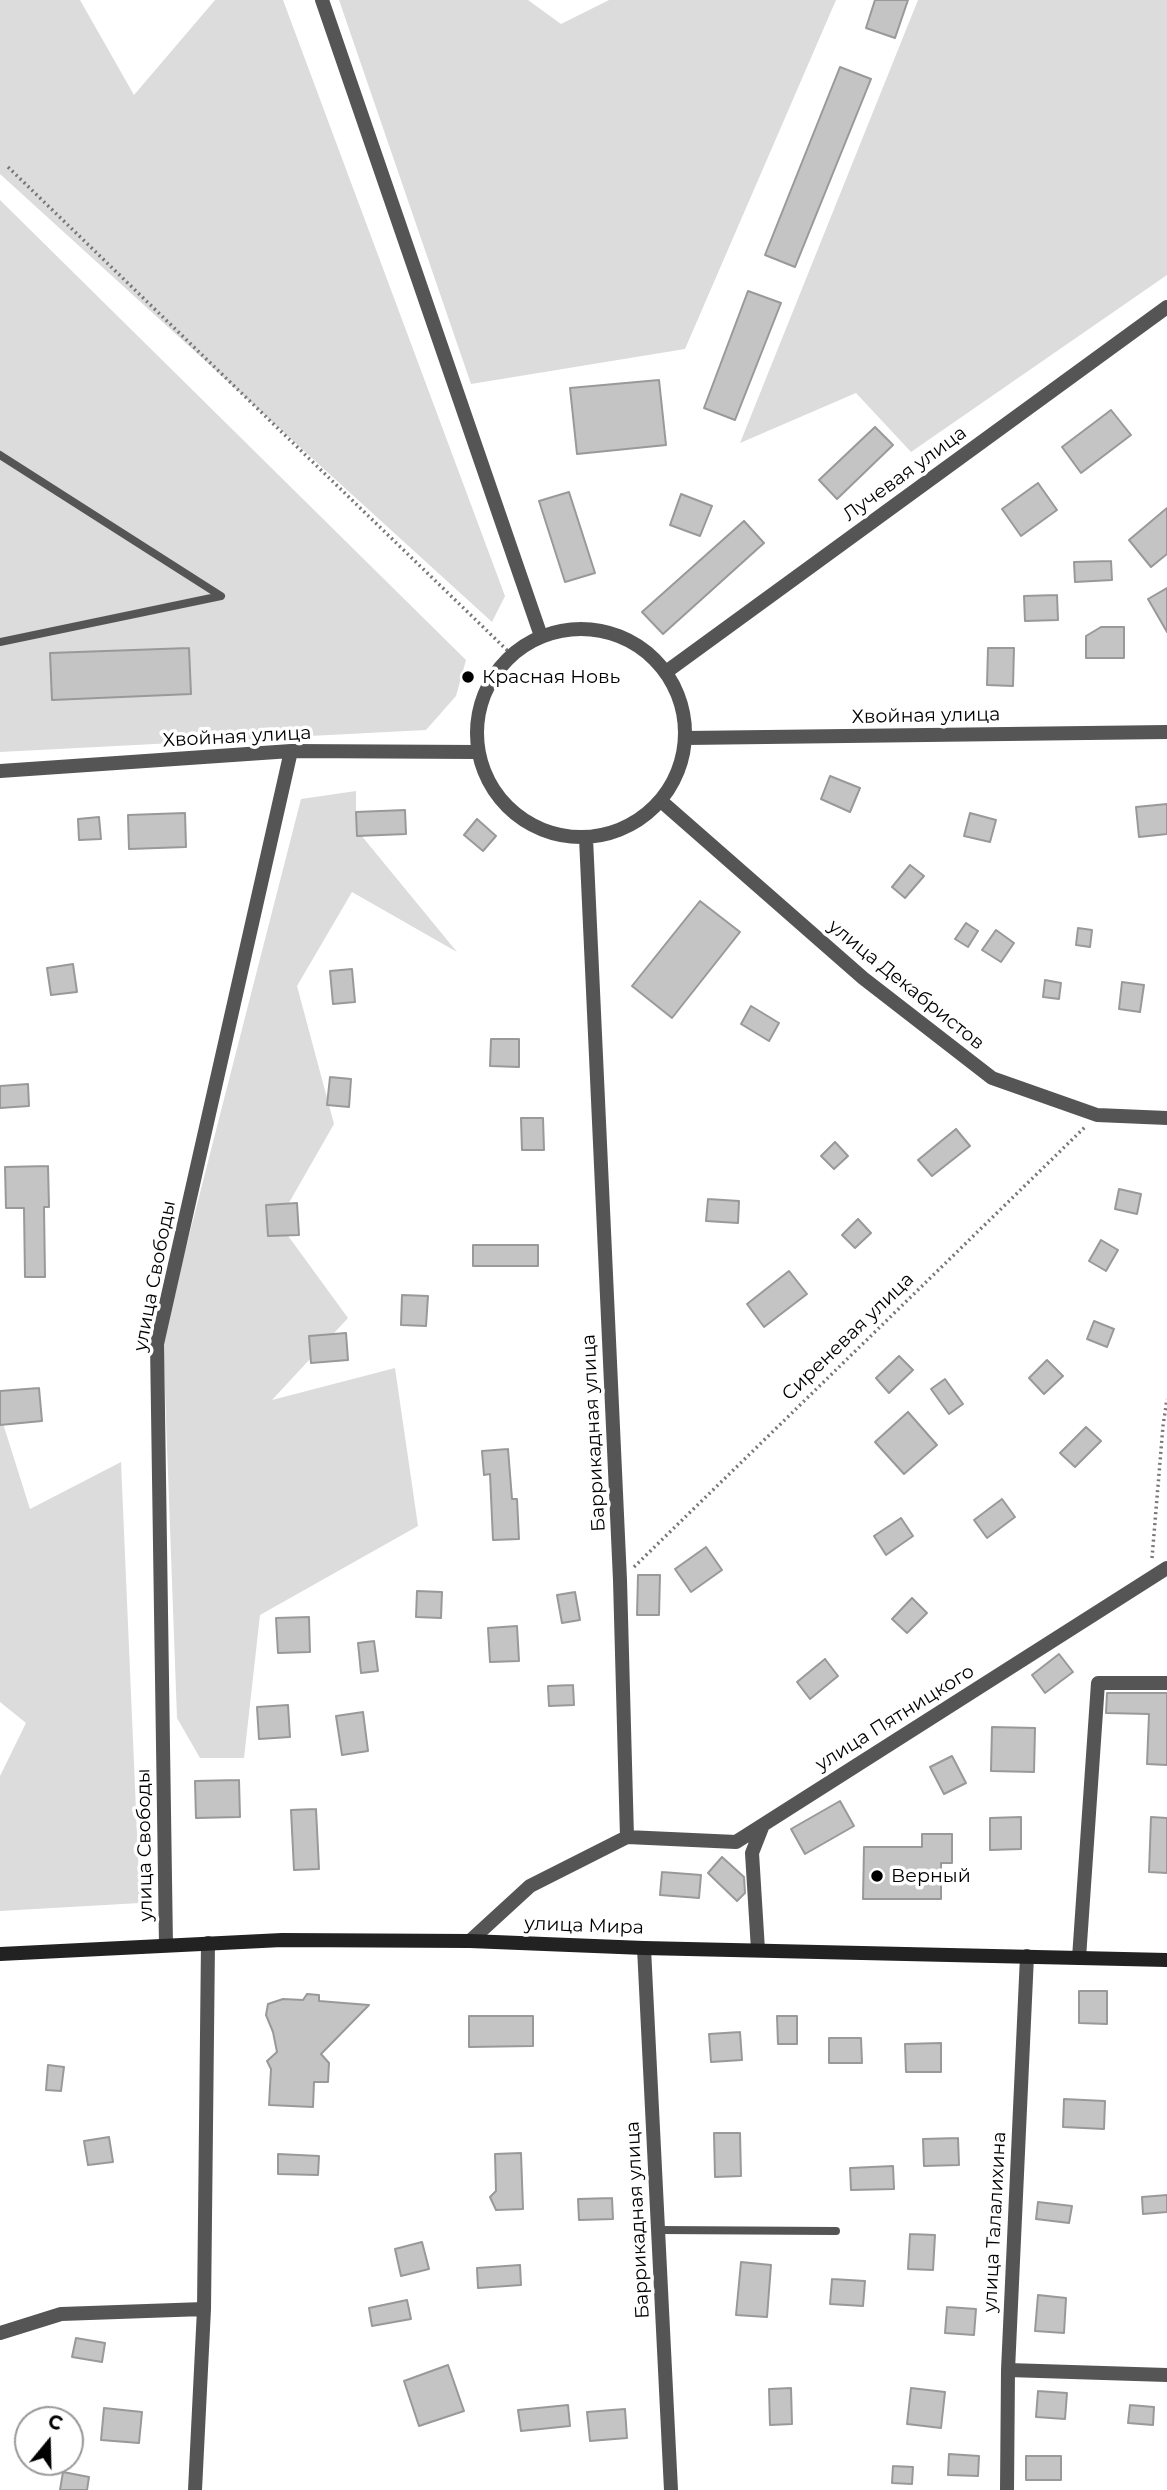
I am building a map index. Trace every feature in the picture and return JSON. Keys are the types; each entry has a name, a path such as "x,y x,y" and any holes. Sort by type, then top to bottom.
{"street":[{"path":"322,0 541,636"},
{"name":"Лучевая улица","path":"666,672 1167,307"},
{"path":"563,630 618,635 646,651 666,672 681,702 686,738 679,770 661,801 643,818 615,833 586,838 550,834 521,820 492,790 477,752 477,715 494,673 522,646 541,636 563,630"},
{"name":"Хвойная улица","path":"686,738 1167,732"},
{"name":"Хвойная улица","path":"0,771 291,751 477,752"},
{"name":"улица Свободы","path":"166,1945 157,1344 291,751"},
{"name":"улица Декабристов","path":"661,801 863,978 992,1078 1097,1115 1167,1118"},
{"name":"Баррикадная улица","path":"586,838 620,1580 627,1837"},
{"name":"улица Пятницкого","path":"627,1837 736,1842 1167,1568"},
{"path":"1079,1958 1098,1683 1167,1683"},
{"path":"758,1950 752,1853 763,1825"},
{"path":"470,1941 530,1886 627,1837"},
{"name":"улица Мира","path":"0,1954 282,1940 470,1941 644,1948 1167,1960"},
{"path":"195,2490 204,2309 208,1943"},
{"name":"Баррикадная улица","path":"644,1948 671,2490"},
{"name":"улица Талалихина","path":"1007,2490 1007,2370 1027,1956"},
{"path":"0,2333 61,2314 204,2309"},
{"path":"1007,2370 1167,2375"}],"lane":[{"path":"0,455 222,596 0,642"},
{"path":"658,2230 836,2231"}],"path":[{"path":"8,167 512,655"},
{"name":"Сиреневая улица","path":"620,1580 1097,1115"},
{"path":"1151,1578 1167,1399"}],"shaded area":[{"path":"0,0 80,0 134,95 215,0 283,0 505,596 492,622 0,174"},
{"path":"339,0 528,0 561,24 609,0 836,0 685,349 471,384"},
{"path":"918,0 1167,0 1167,275 911,452 856,393 740,443"},
{"path":"0,200 466,660 456,696 426,730 0,752"},
{"path":"356,791 356,829 457,952 352,892 297,986 334,1124 278,1222 348,1318 272,1400 395,1368 418,1526 260,1615 244,1758 200,1758 177,1718 163,1337 301,799"},
{"path":"0,1414 30,1509 121,1462 140,1903 0,1911 0,1776 26,1723 0,1702"}],"building":[{"path":"875,0 908,0 895,38 866,28"},
{"path":"840,67 871,79 795,267 765,255"},
{"path":"748,291 781,303 735,420 704,408"},
{"path":"659,380 666,445 577,454 570,388"},
{"path":"1111,410 1131,435 1081,473 1062,447"},
{"path":"875,427 893,445 837,499 819,480"},
{"path":"1038,483 1057,510 1021,536 1002,509"},
{"path":"569,492 595,573 565,582 539,501"},
{"path":"681,494 712,506 700,536 670,525"},
{"path":"1167,508 1167,554 1151,567 1129,540"},
{"path":"744,521 764,543 663,634 642,612"},
{"path":"1111,561 1112,580 1075,582 1074,562"},
{"path":"1167,588 1167,632 1148,599"},
{"path":"1057,595 1058,620 1025,621 1024,596"},
{"path":"1101,627 1124,627 1124,658 1086,658 1086,636"},
{"path":"189,648 191,694 52,700 50,653"},
{"path":"988,648 1014,648 1013,686 987,685"},
{"path":"830,776 860,788 850,812 821,799"},
{"path":"1167,804 1167,834 1139,837 1136,807"},
{"path":"405,810 406,834 357,836 356,812"},
{"path":"185,813 186,847 129,849 128,815"},
{"path":"970,813 996,820 990,842 964,836"},
{"path":"99,817 101,839 79,840 78,819"},
{"path":"477,819 496,836 483,851 464,835"},
{"path":"910,865 924,876 905,898 892,887"},
{"path":"700,901 740,932 672,1018 632,986"},
{"path":"966,923 978,931 968,947 955,939"},
{"path":"1078,928 1092,930 1090,947 1076,945"},
{"path":"996,930 1014,943 1001,962 982,950"},
{"path":"73,964 77,992 51,995 47,968"},
{"path":"352,969 355,1002 333,1004 330,971"},
{"path":"1045,980 1061,983 1059,999 1043,997"},
{"path":"1122,982 1144,985 1140,1012 1119,1009"},
{"path":"751,1006 779,1023 769,1041 741,1024"},
{"path":"491,1039 519,1039 519,1067 490,1066"},
{"path":"330,1077 351,1079 349,1107 327,1105"},
{"path":"28,1084 29,1106 0,1108 0,1086"},
{"path":"521,1118 543,1118 544,1150 522,1150"},
{"path":"956,1129 970,1146 932,1176 918,1160"},
{"path":"835,1142 848,1156 834,1169 821,1156"},
{"path":"48,1166 49,1207 44,1207 45,1277 25,1277 24,1208 6,1208 5,1167"},
{"path":"1119,1189 1141,1194 1137,1214 1115,1209"},
{"path":"708,1199 739,1201 738,1223 706,1221"},
{"path":"297,1203 299,1235 268,1236 266,1205"},
{"path":"858,1219 871,1233 855,1248 842,1235"},
{"path":"1101,1240 1118,1250 1106,1271 1089,1261"},
{"path":"473,1245 538,1245 538,1266 473,1266"},
{"path":"789,1271 807,1294 764,1327 747,1304"},
{"path":"402,1295 428,1296 426,1326 401,1325"},
{"path":"1094,1321 1114,1329 1107,1347 1087,1339"},
{"path":"346,1333 348,1360 311,1363 309,1336"},
{"path":"899,1356 913,1370 889,1393 876,1378"},
{"path":"1047,1360 1063,1376 1044,1394 1029,1378"},
{"path":"945,1379 963,1404 949,1414 931,1389"},
{"path":"39,1388 42,1421 0,1425 0,1391"},
{"path":"908,1412 937,1445 904,1474 875,1442"},
{"path":"1086,1427 1101,1441 1075,1467 1060,1453"},
{"path":"508,1449 512,1499 517,1499 519,1539 493,1540 490,1474 484,1475 482,1451"},
{"path":"1002,1499 1015,1517 987,1538 974,1520"},
{"path":"901,1518 913,1536 886,1555 874,1536"},
{"path":"706,1547 722,1570 691,1592 675,1569"},
{"path":"638,1575 660,1575 659,1615 637,1615"},
{"path":"417,1591 442,1592 441,1618 416,1617"},
{"path":"575,1592 580,1620 562,1623 557,1595"},
{"path":"912,1598 927,1613 907,1633 892,1619"},
{"path":"309,1617 310,1652 278,1653 276,1618"},
{"path":"517,1626 519,1661 490,1662 488,1628"},
{"path":"374,1641 378,1671 361,1673 358,1643"},
{"path":"1059,1654 1073,1672 1045,1693 1032,1675"},
{"path":"825,1659 838,1676 810,1699 797,1682"},
{"path":"573,1685 574,1705 549,1706 548,1686"},
{"path":"1107,1693 1167,1693 1167,1765 1147,1764 1149,1714 1106,1713"},
{"path":"288,1705 290,1737 259,1739 257,1707"},
{"path":"363,1712 368,1751 342,1755 336,1716"},
{"path":"992,1727 1035,1728 1034,1772 991,1771"},
{"path":"952,1756 966,1783 944,1794 930,1767"},
{"path":"239,1780 240,1817 196,1818 195,1781"},
{"path":"840,1801 854,1826 805,1854 791,1829"},
{"path":"316,1809 319,1869 294,1870 291,1810"},
{"path":"1021,1817 1021,1849 990,1850 990,1818"},
{"path":"1151,1817 1167,1818 1167,1873 1149,1872"},
{"path":"922,1834 952,1834 952,1863 941,1863 941,1899 863,1899 864,1847 922,1847"},
{"path":"722,1857 744,1877 745,1893 737,1901 708,1873"},
{"path":"662,1872 701,1875 699,1898 660,1895"},
{"path":"1079,1991 1107,1991 1107,2024 1079,2023"},
{"path":"307,1994 319,1995 319,2001 369,2005 321,2054 329,2063 328,2082 314,2082 313,2107 269,2105 271,2069 267,2061 277,2052 266,2015 268,2004 283,1999 303,2000"},
{"path":"469,2016 533,2016 533,2046 469,2047"},
{"path":"777,2016 797,2016 797,2044 778,2044"},
{"path":"740,2032 742,2060 711,2062 709,2034"},
{"path":"829,2038 861,2038 862,2063 829,2063"},
{"path":"941,2043 941,2072 906,2072 905,2044"},
{"path":"48,2065 64,2067 61,2091 46,2090"},
{"path":"1064,2099 1105,2101 1104,2129 1063,2127"},
{"path":"714,2133 740,2133 741,2176 715,2177"},
{"path":"109,2137 113,2162 88,2165 84,2141"},
{"path":"958,2138 959,2165 924,2166 923,2139"},
{"path":"521,2153 523,2209 496,2210 490,2197 496,2191 495,2154"},
{"path":"278,2154 319,2156 318,2175 278,2174"},
{"path":"893,2166 894,2189 851,2190 850,2168"},
{"path":"1167,2195 1167,2212 1143,2214 1142,2197"},
{"path":"612,2198 613,2219 579,2220 578,2199"},
{"path":"1038,2202 1072,2206 1069,2223 1036,2219"},
{"path":"910,2234 935,2235 933,2270 908,2269"},
{"path":"422,2242 429,2269 401,2276 395,2249"},
{"path":"741,2262 771,2265 767,2317 736,2315"},
{"path":"520,2265 521,2285 478,2288 477,2268"},
{"path":"832,2279 865,2281 863,2306 830,2304"},
{"path":"1038,2295 1066,2298 1064,2333 1035,2331"},
{"path":"407,2300 411,2319 372,2326 369,2308"},
{"path":"947,2307 976,2309 974,2335 945,2333"},
{"path":"76,2338 105,2343 102,2362 72,2357"},
{"path":"448,2365 464,2411 419,2426 404,2381"},
{"path":"791,2388 792,2424 770,2425 769,2389"},
{"path":"911,2388 945,2392 941,2428 907,2424"},
{"path":"1038,2391 1067,2393 1065,2419 1036,2417"},
{"path":"568,2405 570,2426 521,2431 518,2410"},
{"path":"1130,2405 1154,2407 1153,2425 1128,2423"},
{"path":"104,2408 142,2412 139,2443 101,2440"},
{"path":"625,2409 627,2438 590,2441 587,2412"},
{"path":"949,2454 979,2456 978,2476 948,2475"},
{"path":"1026,2456 1061,2456 1061,2480 1026,2480"},
{"path":"893,2466 913,2467 912,2484 892,2483"},
{"path":"62,2476 89,2477 87,2490 60,2490"}],"place":[{"name":"Красная Новь","path":"468,677"},
{"name":"Верный","path":"877,1876"}]}
